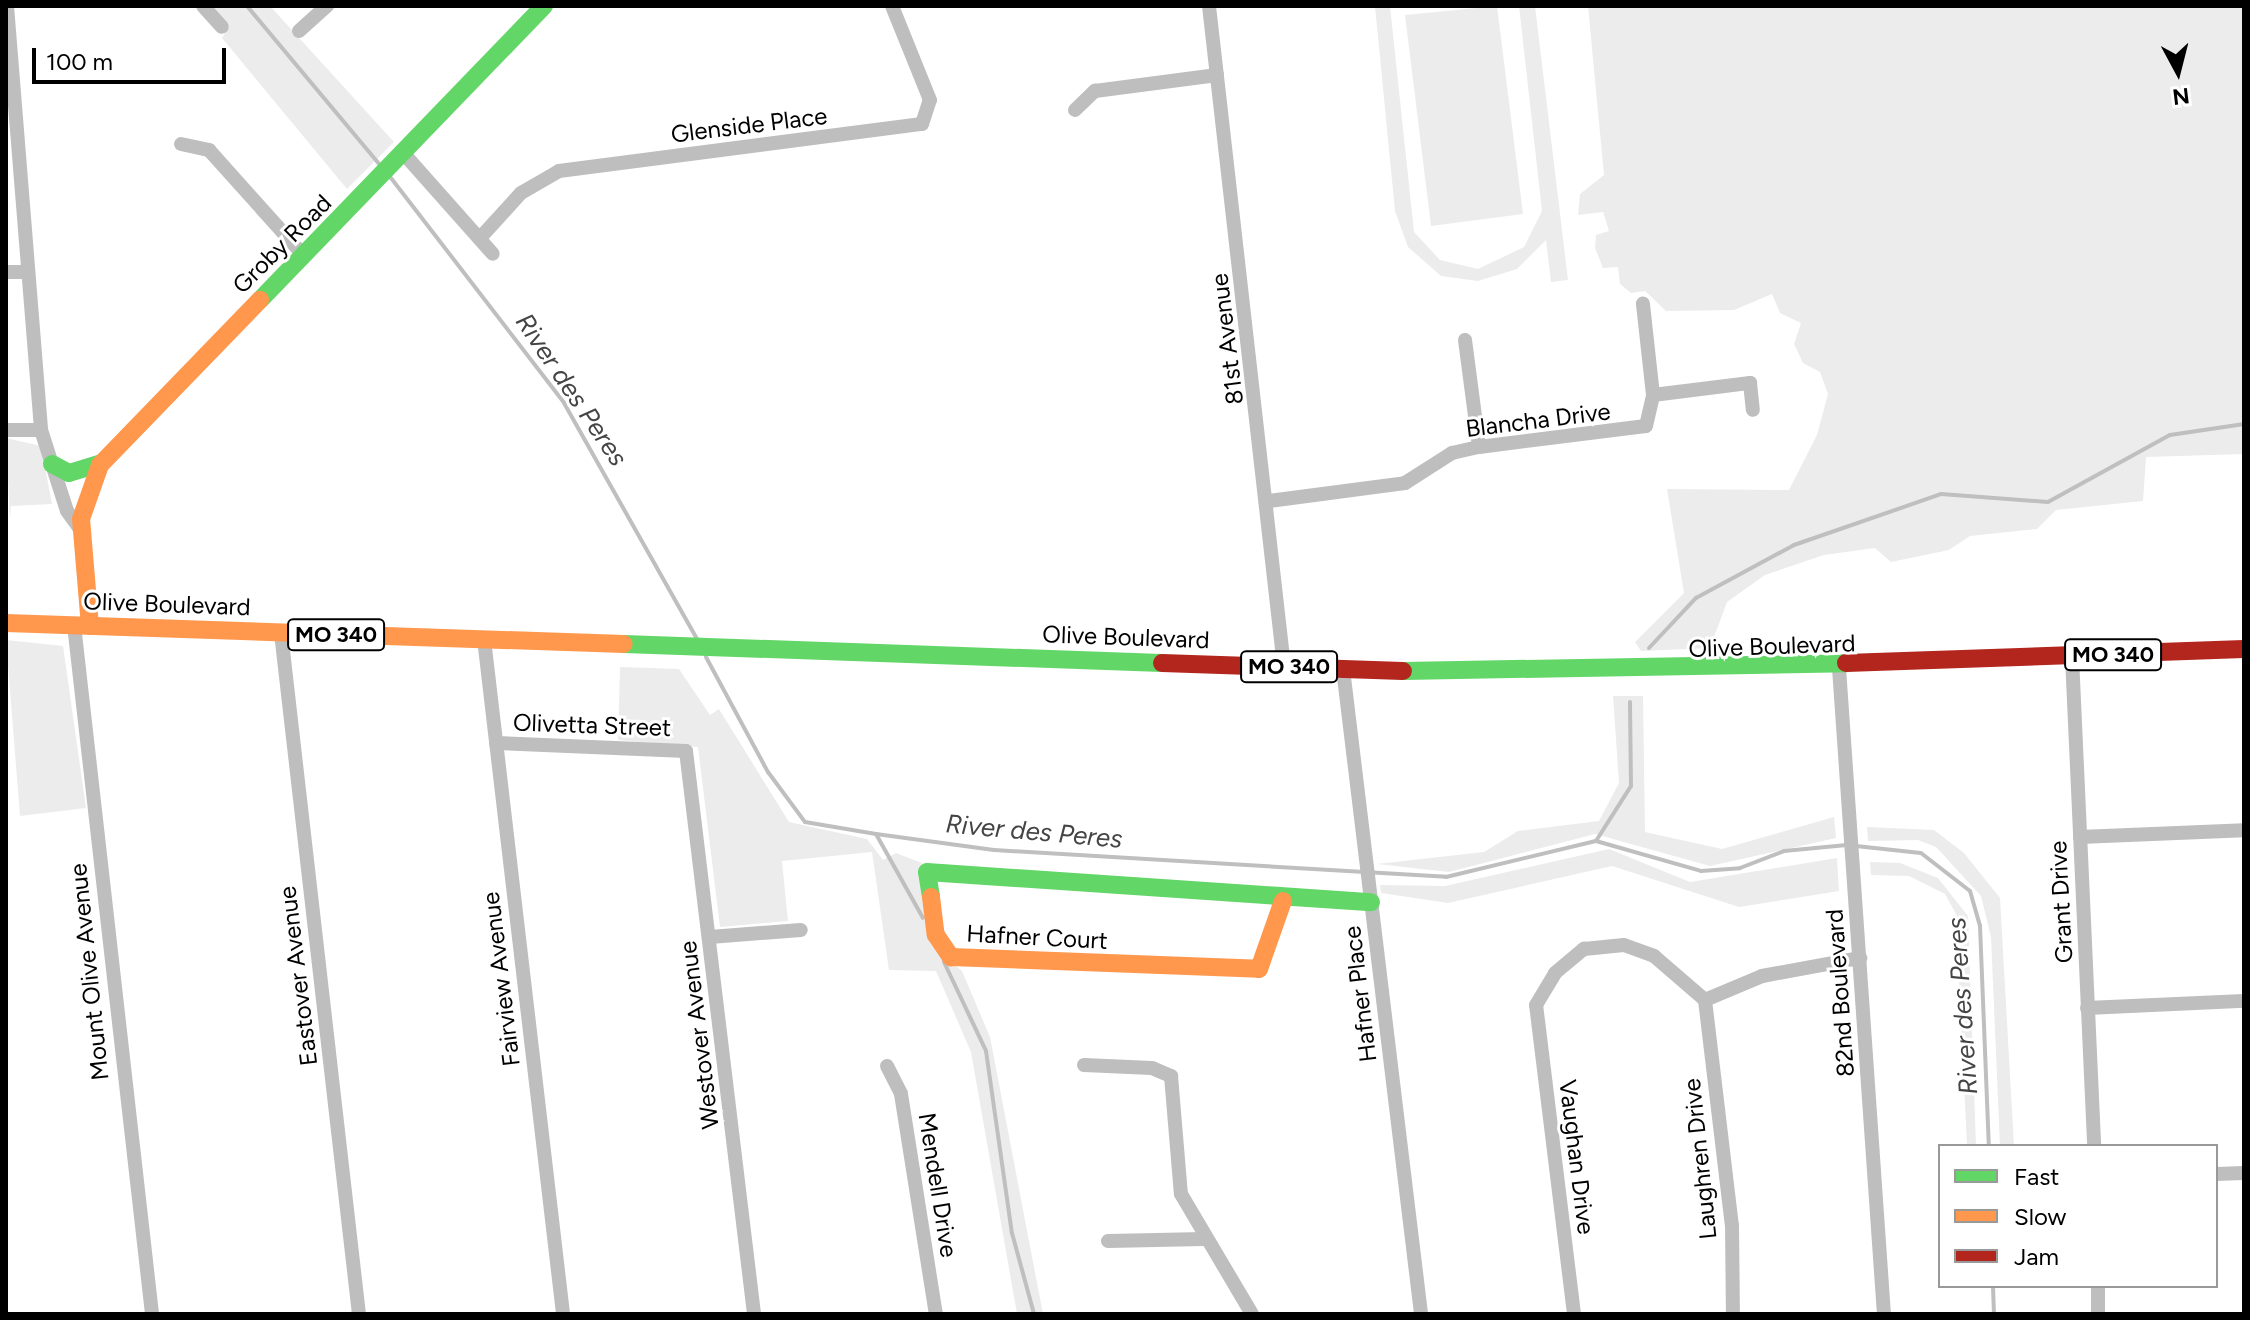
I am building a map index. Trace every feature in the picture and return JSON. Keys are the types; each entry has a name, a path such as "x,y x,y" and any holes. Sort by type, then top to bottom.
{"main road":[{"name":"Groby Road","path":"80,529 102,463 402,159 544,6"},
{"path":"52,464 69,473 102,463"},
{"name":"Mount Olive Avenue","path":"80,529 82,625"},
{"name":"Olive Boulevard","path":"6,623 1543,675 1839,668 2244,649"},
{"name":"Hafner Court","path":"1283,901 1259,969 960,958 943,952 936,935 927,872 1283,901 1370,897"}],"street":[{"name":"Mount Olive Avenue","path":"7,6 8,116 27,272 41,430 80,529"},
{"path":"203,6 222,27"},
{"path":"299,31 327,6"},
{"path":"892,6 930,100 927,117 940,126"},
{"name":"81st Avenue","path":"1209,6 1269,501 1284,666"},
{"path":"1075,110 1095,91 1217,75"},
{"name":"Glenside Place","path":"480,238 521,193 559,171 913,128 927,117"},
{"path":"181,144 209,150 304,256"},
{"path":"402,159 493,254"},
{"path":"6,272 27,272"},
{"path":"1643,304 1653,395 1750,383 1753,410"},
{"path":"1465,340 1479,447"},
{"name":"Blancha Drive","path":"1269,501 1405,483 1452,453 1479,447 1630,431 1646,426 1653,395"},
{"path":"6,430 41,430"},
{"name":"Mount Olive Avenue","path":"82,625 152,1314"},
{"name":"Eastover Avenue","path":"281,633 359,1314"},
{"name":"Fairview Avenue","path":"484,639 563,1314"},
{"name":"Grant Drive","path":"2072,657 2094,1144"},
{"name":"82nd Boulevard","path":"1839,668 1884,1314"},
{"name":"Hafner Place","path":"1343,669 1421,1314"},
{"name":"Olivetta Street","path":"496,743 686,751"},
{"name":"Westover Avenue","path":"686,751 754,1314"},
{"path":"2080,837 2244,830"},
{"path":"710,937 801,930"},
{"name":"Vaughan Drive","path":"1574,1314 1536,1005 1567,959 1602,945 1654,956 1705,1000"},
{"path":"1705,1000 1762,976 1860,958"},
{"name":"Laughren Drive","path":"1705,1000 1732,1225 1733,1314"},
{"path":"2087,1008 2244,1001"},
{"path":"1084,1065 1152,1068 1171,1076"},
{"path":"1182,1065 1171,1076 1175,1170 1204,1239 1252,1314"},
{"name":"Mendell Drive","path":"887,1066 901,1094 936,1314"},
{"path":"2218,1174 2244,1173"},
{"path":"1108,1241 1204,1239"},
{"path":"2098,1288 2098,1314"}],"shaded area":[{"path":"211,6 270,6 394,142 347,189 222,38 229,27"},
{"path":"1375,6 1390,6 1414,232 1440,260 1478,269 1524,247 1542,211 1519,6 1535,6 1568,280 1551,282 1546,240 1517,269 1478,281 1441,276 1408,247 1395,211"},
{"path":"1497,6 1523,214 1431,226 1405,15"},
{"path":"1588,6 2244,6 2244,454 2146,457 2143,501 2056,510 2037,529 1970,536 1949,550 1891,562 1875,548 1824,555 1765,575 1727,602 1710,648 1641,651 1635,642 1684,593 1667,489 1789,490 1817,435 1828,394 1820,372 1803,363 1794,344 1801,323 1780,313 1772,294 1734,310 1666,311 1645,291 1631,293 1620,284 1618,267 1603,268 1595,248 1596,235 1609,231 1603,212 1578,215 1580,194 1604,175"},
{"path":"6,438 41,446 52,504 11,506 10,520"},
{"path":"6,640 63,646 86,808 20,816"},
{"path":"620,667 679,669 710,715 719,709 789,822 867,839 883,860 896,853 922,863 947,959 962,971 990,1037 1043,1314 1017,1314 971,1052 936,971 889,970 872,852 782,861 788,921 720,927 698,747 618,740"},
{"path":"1613,696 1643,696 1645,832 1722,849 1834,817 1836,838 1710,866 1595,834 1449,872 1377,864 1484,852 1518,831 1599,821 1619,783"},
{"path":"1867,827 1934,830 1964,853 2000,898 2014,1144 2000,1144 1991,937 1981,896 1936,847 1918,840 1868,841"},
{"path":"1609,849 1690,882 1837,858 1839,891 1739,907 1612,866 1448,903 1381,893 1380,885 1445,886"},
{"path":"1870,862 1900,863 1938,878 1968,916 1976,1144 1967,1144 1956,914 1945,894 1909,876 1871,875"}],"waterway":[{"name":"River des Peres","path":"247,6 380,165"},
{"name":"River des Peres","path":"391,178 564,403 697,639"},
{"path":"1649,648 1696,598 1794,545 1941,494 2048,502 2170,435 2244,424"},
{"name":"River des Peres","path":"706,657 768,772 805,822 876,834 994,850 1446,877 1596,841 1701,871 1740,868 1784,851 1847,845"},
{"path":"1596,841 1631,786 1630,702"},
{"path":"876,834 923,918"},
{"name":"River des Peres","path":"1856,846 1921,853 1970,891 1980,926 1989,1144"},
{"path":"944,962 986,1051 1012,1233 1034,1314"},
{"name":"River des Peres","path":"1993,1288 1994,1314"}],"traffic: fast":[{"path":"260,300 544,6"},
{"path":"52,464 69,473 102,463"},
{"path":"624,644 1162,663"},
{"path":"1403,671 1846,663"},
{"path":"931,897 927,872 1371,902"}],"traffic: slow":[{"path":"90,626 81,519 100,465 260,300"},
{"path":"6,623 624,644"},
{"path":"931,897 936,935 951,957 1259,969 1283,901"}],"traffic: jam":[{"path":"1846,663 2244,649"},
{"path":"1162,663 1403,671"}]}
